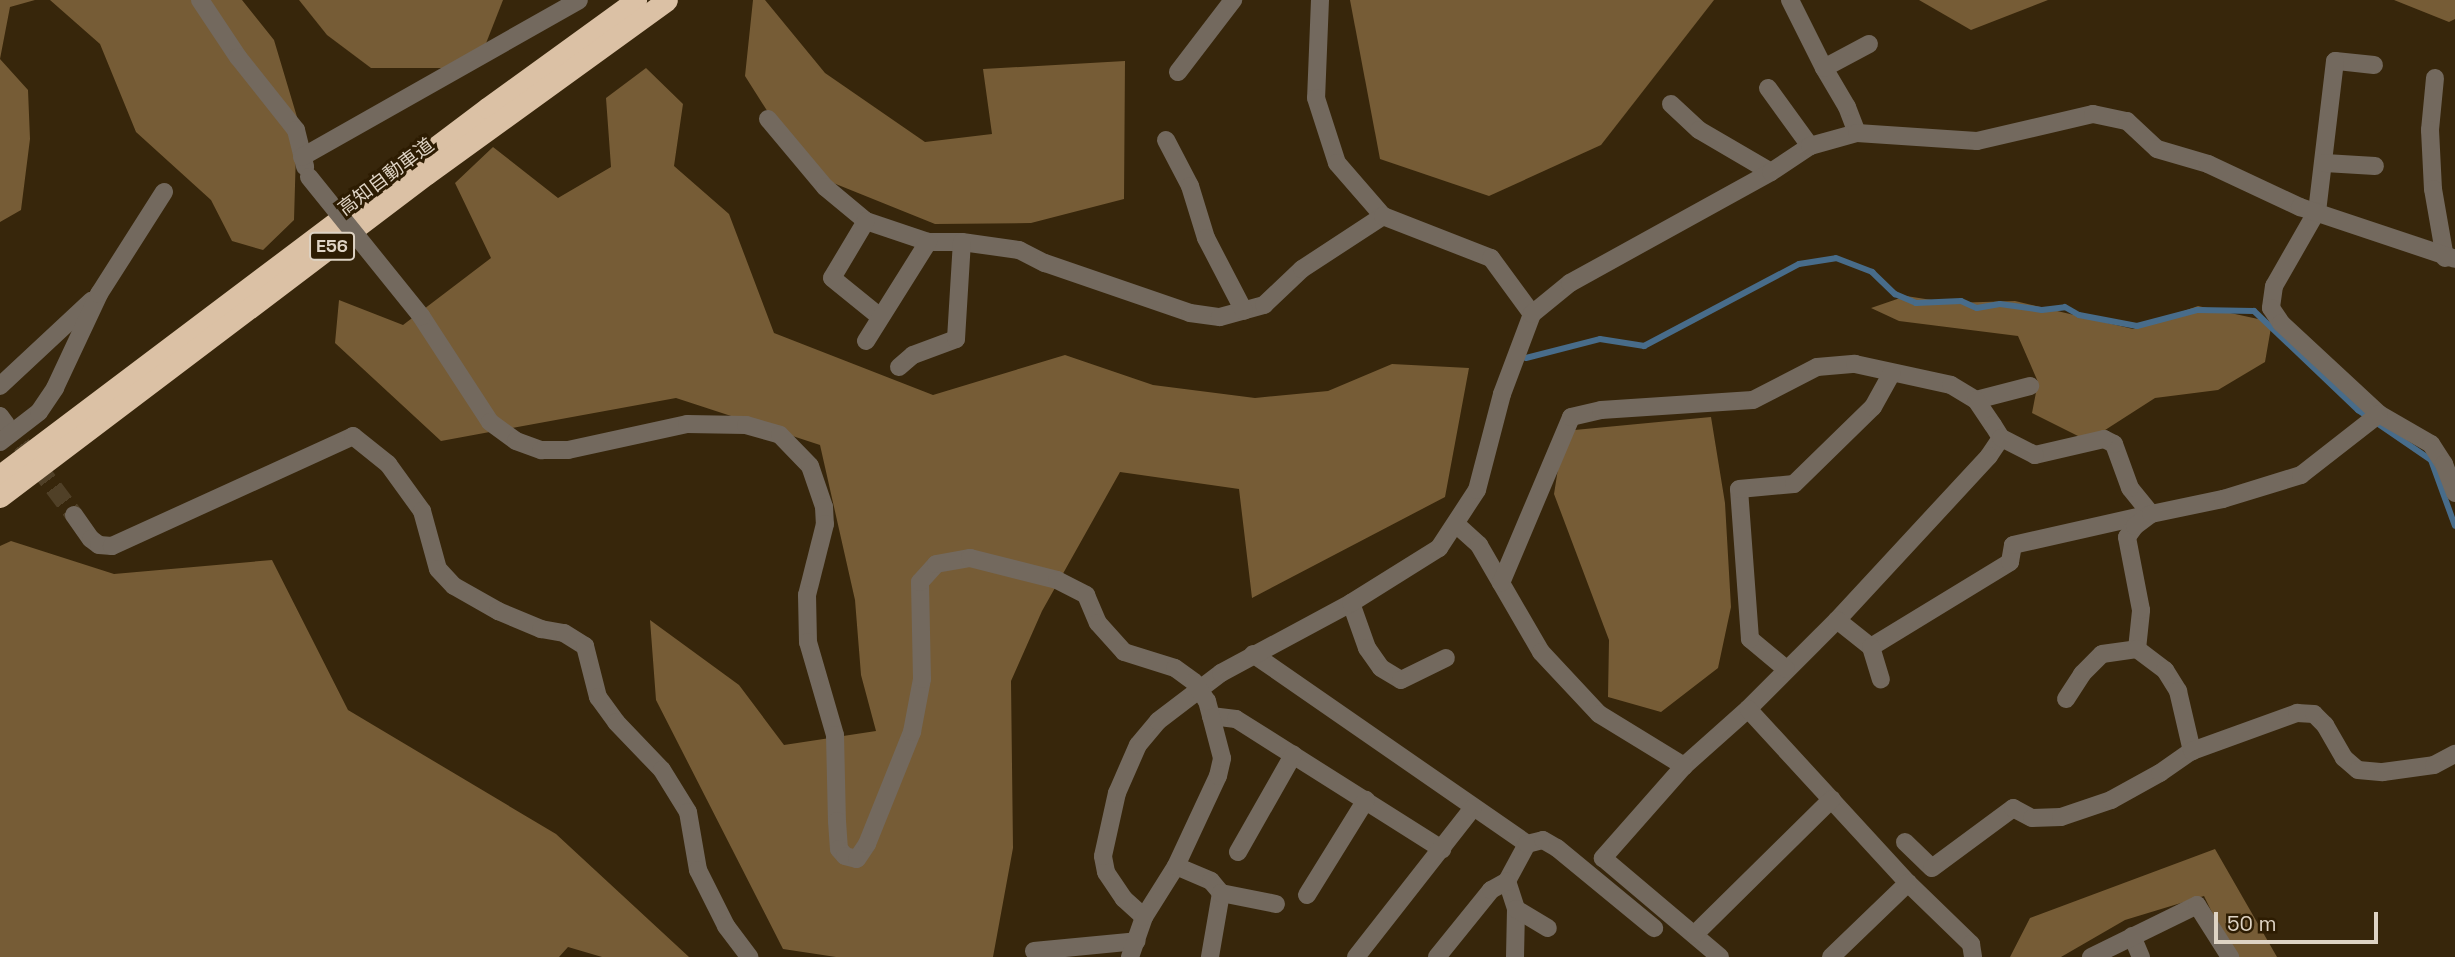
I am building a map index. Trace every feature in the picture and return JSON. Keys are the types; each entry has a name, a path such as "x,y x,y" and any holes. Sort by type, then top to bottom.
{"highway":[{"name":"高知自動車道","path":"0,475 487,108 636,0"},
{"name":"高知自動車道","path":"0,497 427,174 667,0"}],"street":[{"path":"200,0 238,57 296,130 309,177 421,316 490,422 516,441 541,450 568,450 687,424 746,425 780,435 810,466 824,507 825,524 807,595 808,642 835,735 839,849 845,856 857,859 867,844 912,732 922,679 920,582 936,564 970,558 1057,580 1086,595 1098,623 1124,652 1175,668 1194,681 1209,708 1222,758 1218,776 1176,866 1144,917 1133,949 1034,951"},
{"path":"302,157 579,0"},
{"path":"1178,72 1233,0"},
{"path":"1320,0 1316,98 1337,163 1383,216 1491,258 1532,314"},
{"path":"1790,0 1847,107 1857,133"},
{"path":"1824,68 1869,44"},
{"path":"2374,65 2335,61 2325,163 2317,211 2274,286 2271,308 2281,323 2379,414 2431,443 2444,464 2455,494"},
{"path":"2435,78 2430,130 2433,189 2450,258"},
{"path":"1768,88 1810,146"},
{"path":"1671,104 1699,130 1771,172"},
{"path":"1144,917 1124,899 1106,872 1103,856 1117,793 1138,745 1157,721 1221,673 1351,603 1438,548 1457,525 1477,491 1502,394 1532,314 1570,283 1771,172 1810,146 1857,133 1977,141 2094,114 2127,121 2157,149 2208,164 2317,211 2450,258"},
{"path":"768,119 825,187 866,221 928,242 962,242 1020,250 1045,263 1190,313 1220,317 1264,305 1302,269 1383,216"},
{"path":"1166,140 1190,186 1206,238 1244,312"},
{"path":"2325,163 2375,166"},
{"path":"0,442 39,412 55,388 99,294 164,192"},
{"path":"866,221 832,278 880,317"},
{"path":"866,341 928,242"},
{"path":"899,367 912,355 956,339 962,242"},
{"path":"0,386 99,294"},
{"path":"1501,583 1571,417 1601,410 1753,400 1817,367 1855,364 1951,385 1976,400 2001,438 2035,455 2104,439 2114,444 2130,488 2151,514"},
{"path":"1786,669 1749,639 1739,489 1794,484 1873,407 1892,373"},
{"path":"1976,400 2030,386"},
{"path":"1871,647 2010,562 2013,545 2223,499 2301,475 2379,414"},
{"path":"74,515 91,539 99,545 112,546 353,436 388,464 422,511 439,569 454,586 498,611 541,629 564,633 585,646 598,697 616,722 662,770 688,812 698,870 726,926 749,957"},
{"path":"1720,957 1603,858 1684,766 1748,709 1837,620 1989,456 2001,438"},
{"path":"2137,649 2141,610 2127,537 2135,526 2151,514"},
{"path":"1457,525 1479,545 1541,652 1599,714 1684,766"},
{"path":"1351,603 1367,648 1381,668 1401,680 1447,658"},
{"path":"1837,620 1871,647 1881,680"},
{"path":"2066,699 2082,674 2102,654 2137,649 2165,670 2178,691 2192,751"},
{"path":"1253,654 1527,844"},
{"path":"1209,708 1236,719 1441,849"},
{"path":"1748,709 1908,883 1971,944 1973,957"},
{"path":"1905,842 1932,868 2013,808 2032,818 2061,817 2110,800 2160,774 2192,751 2297,713 2314,714 2325,724 2344,758 2358,770 2383,772 2434,765 2455,754"},
{"path":"1238,852 1293,755"},
{"path":"1695,934 1832,799"},
{"path":"1307,895 1366,800"},
{"path":"1356,957 1473,808"},
{"path":"1437,957 1491,890 1507,881 1527,844 1543,840 1558,848 1654,928"},
{"path":"1176,866 1211,881 1222,893 1276,904"},
{"path":"1507,881 1516,909 1515,957"},
{"path":"1830,957 1908,883"},
{"path":"1210,957 1222,893"},
{"path":"2091,957 2197,905 2230,957"},
{"path":"1516,909 1548,928"},
{"path":"2132,936 2141,957"}],"shaded area":[{"path":"0,0 35,0 10,7 0,59"},
{"path":"50,0 242,0 274,40 297,117 294,220 263,250 232,241 211,200 136,132 100,44"},
{"path":"299,0 503,0 483,51 445,68 371,68 327,35"},
{"path":"753,0 765,0 825,73 925,142 992,134 983,69 1125,61 1124,199 1031,223 935,224 806,172 745,76"},
{"path":"1350,0 1714,0 1601,145 1489,196 1380,159"},
{"path":"1919,0 2048,0 1971,30"},
{"path":"2394,0 2455,0 2455,19 2449,22"},
{"path":"0,59 28,90 30,139 21,210 0,222"},
{"path":"646,68 683,104 674,166 729,214 774,333 933,395 1065,355 1153,385 1255,398 1328,391 1392,364 1469,368 1445,497 1252,598 1239,489 1120,472 1042,611 1011,681 1013,848 993,957 836,957 783,949 656,700 650,620 739,685 784,745 876,731 861,675 855,600 820,445 676,398 441,441 335,343 339,300 403,325 491,258 455,183 493,147 558,198 611,167 606,98"},
{"path":"1906,296 1951,303 2015,301 2133,329 2198,306 2272,322 2265,362 2218,390 2155,398 2088,441 2032,413 2038,382 2018,336 1899,321 1871,308"},
{"path":"1711,417 1725,503 1731,607 1718,668 1661,712 1608,697 1609,640 1554,494 1564,431"},
{"path":"11,541 114,574 272,560 348,710 556,834 689,957 602,957 568,947 559,957 0,957 0,546"},
{"path":"2215,849 2277,957 2234,957 2204,896 2125,920 2061,957 2010,957 2030,918"}],"waterway":[{"path":"1526,358 1600,339 1644,346 1799,264 1836,258 1872,272 1895,294 1916,303 1961,301 1977,308 2000,304 2042,310 2065,307 2079,315 2137,326 2197,310 2254,311 2358,410 2431,460 2455,526"}],"tunnel":[{"path":"5,423 74,515"}]}
